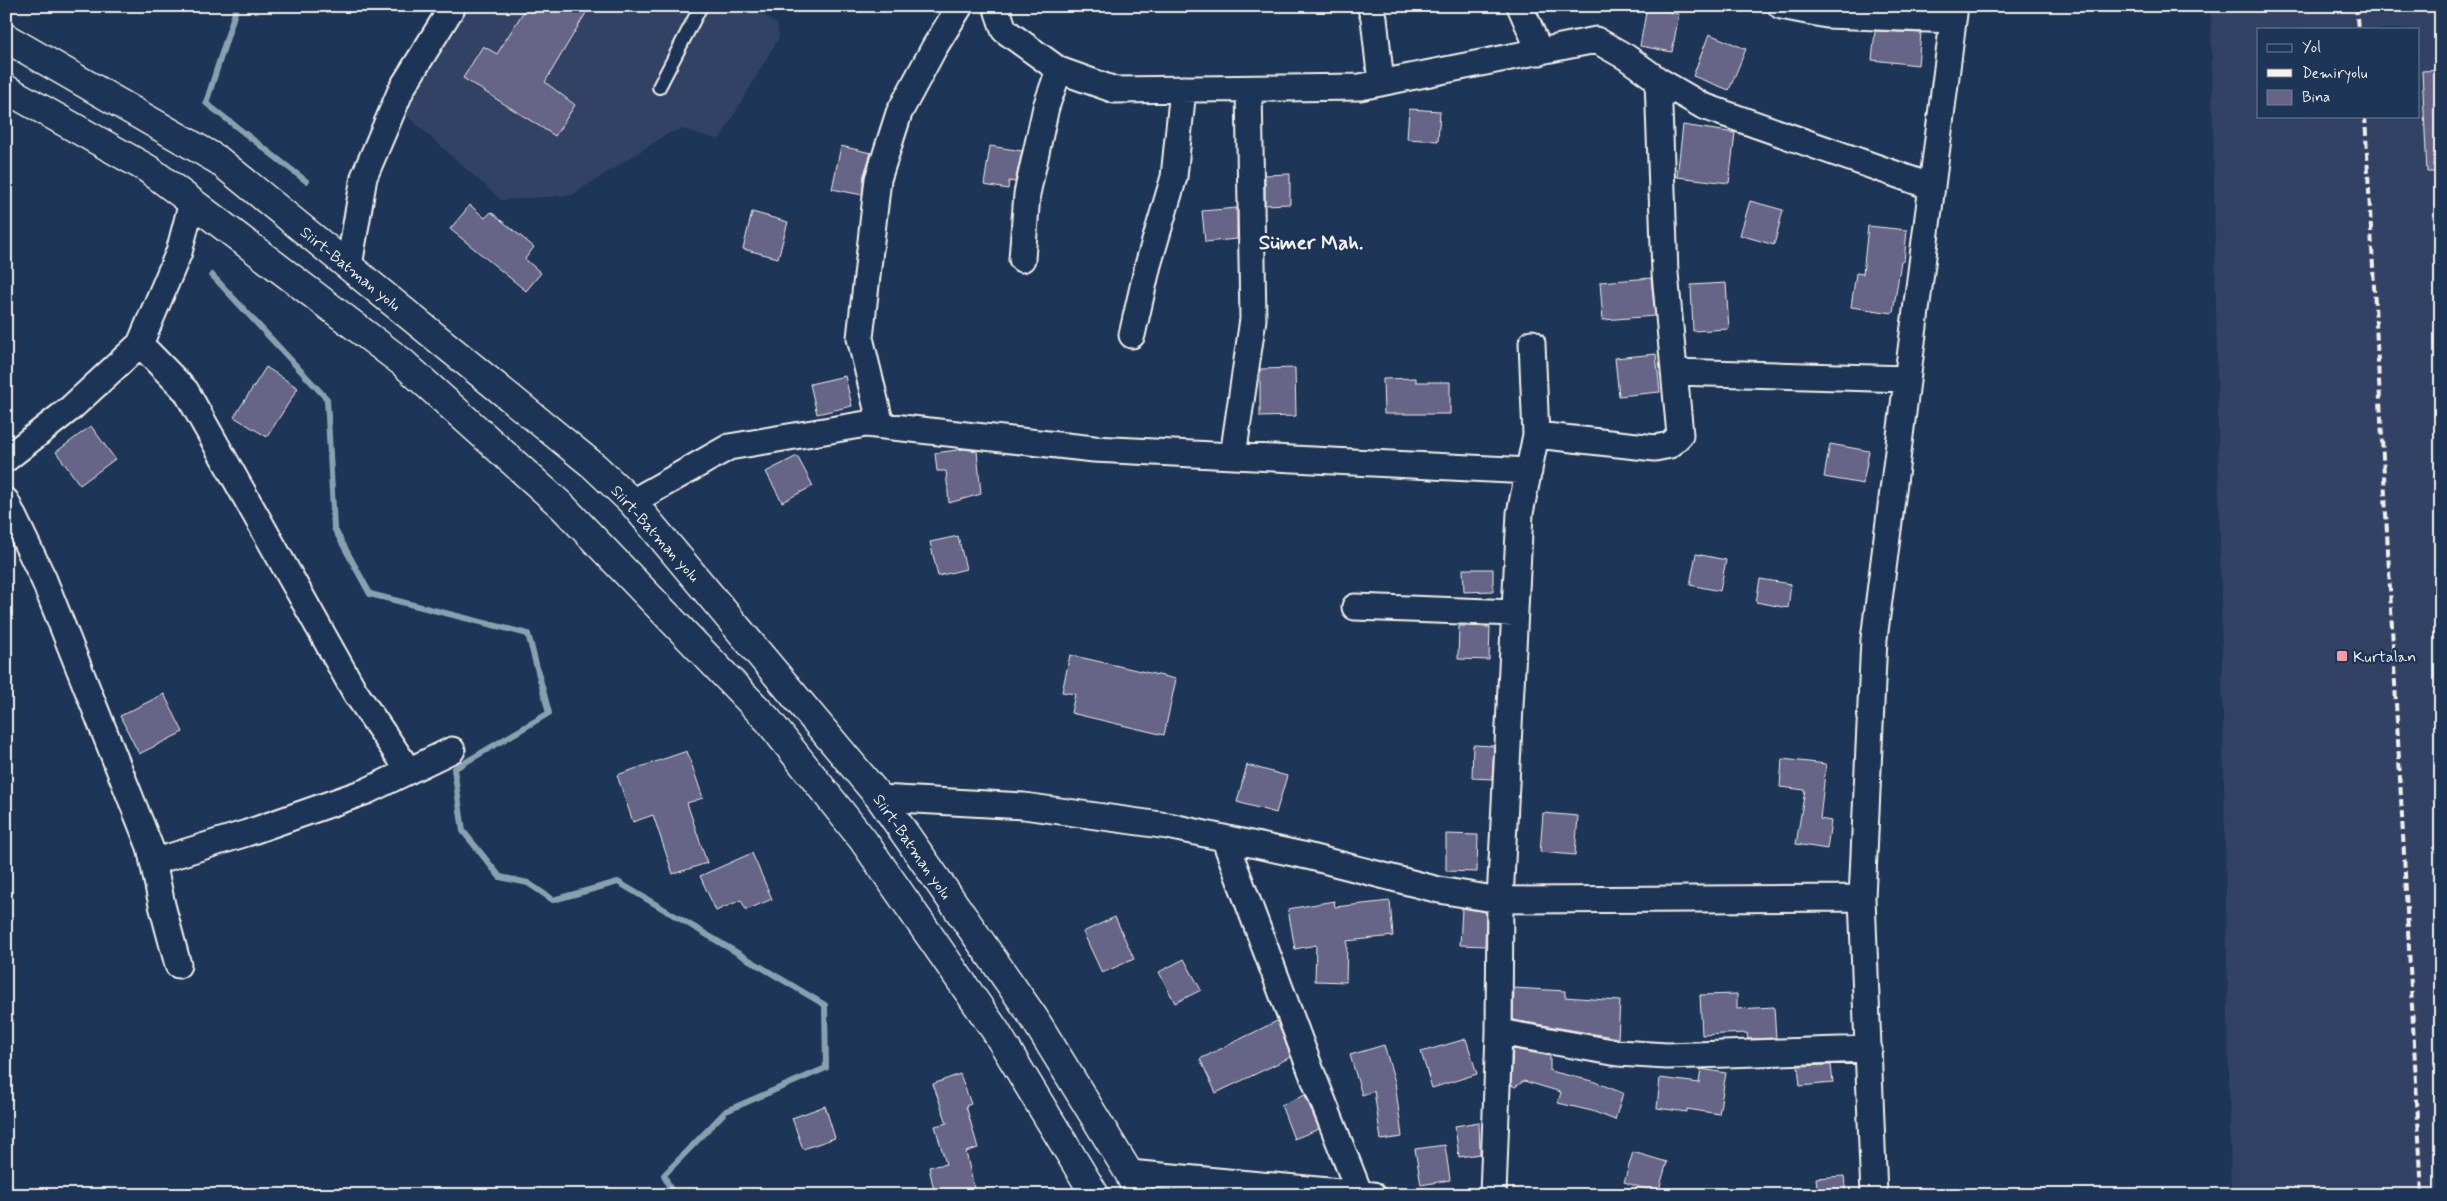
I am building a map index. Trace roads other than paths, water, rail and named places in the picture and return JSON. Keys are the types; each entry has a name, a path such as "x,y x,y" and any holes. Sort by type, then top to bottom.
{"highway":[{"name":"Siirt-Batman yolu","path":"6,38 218,160 594,466 632,502 880,798 1034,1018 1134,1184"},
{"path":"6,89 148,169 192,202 402,362 563,507 768,720 863,840 995,1030 1095,1195"}],"street":[{"path":"349,266 364,177 402,88 453,6"},
{"path":"881,426 860,338 878,179 899,113 934,48 960,6"},
{"path":"996,6 1004,30 1059,70 1115,90 1360,87 1596,40 1703,106 1932,187"},
{"path":"1370,6 1374,18 1381,83"},
{"path":"1520,6 1540,52"},
{"path":"1781,6 1827,15 1954,13 1874,639 1862,898 1874,1195"},
{"path":"1022,260 1027,194 1046,107 1059,70"},
{"path":"1536,436 1655,448 1670,445 1680,435 1666,274 1658,80"},
{"path":"1132,334 1148,265 1174,177 1183,89"},
{"path":"1233,456 1253,319 1249,89"},
{"path":"6,459 71,408 140,344 179,252 192,202"},
{"path":"140,344 186,391 355,692 409,770"},
{"path":"1493,1195 1499,1032 1500,900 1520,513 1536,436 1532,344"},
{"path":"1674,372 1907,379"},
{"path":"632,502 729,447 866,424 1094,449 1529,470"},
{"path":"6,501 44,580 150,847 162,905 178,965"},
{"path":"1355,607 1515,614"},
{"path":"153,862 247,833 367,791 452,750"},
{"path":"880,798 1024,806 1168,826 1307,856 1439,890 1500,900 1862,898"},
{"path":"1134,1184 1366,1194 1310,1070 1224,838"},
{"path":"1499,1032 1618,1053 1667,1056 1869,1049"}],"lane":[{"path":"659,86 701,6"}],"waterway":[{"path":"237,6 206,103 306,181"},
{"path":"212,275 327,399 334,528 370,594 528,634 549,713 454,769 463,831 500,877 528,883 553,900 618,882 825,1005 826,1068 726,1111 664,1175 673,1195"}],"railway":[{"path":"2356,6 2358,28"},
{"path":"2365,118 2422,1195"}],"place":[{"name":"Kurtalan","path":"2342,656"}],"district":[{"name":"Sümer Mah.","path":"1311,242"}]}
